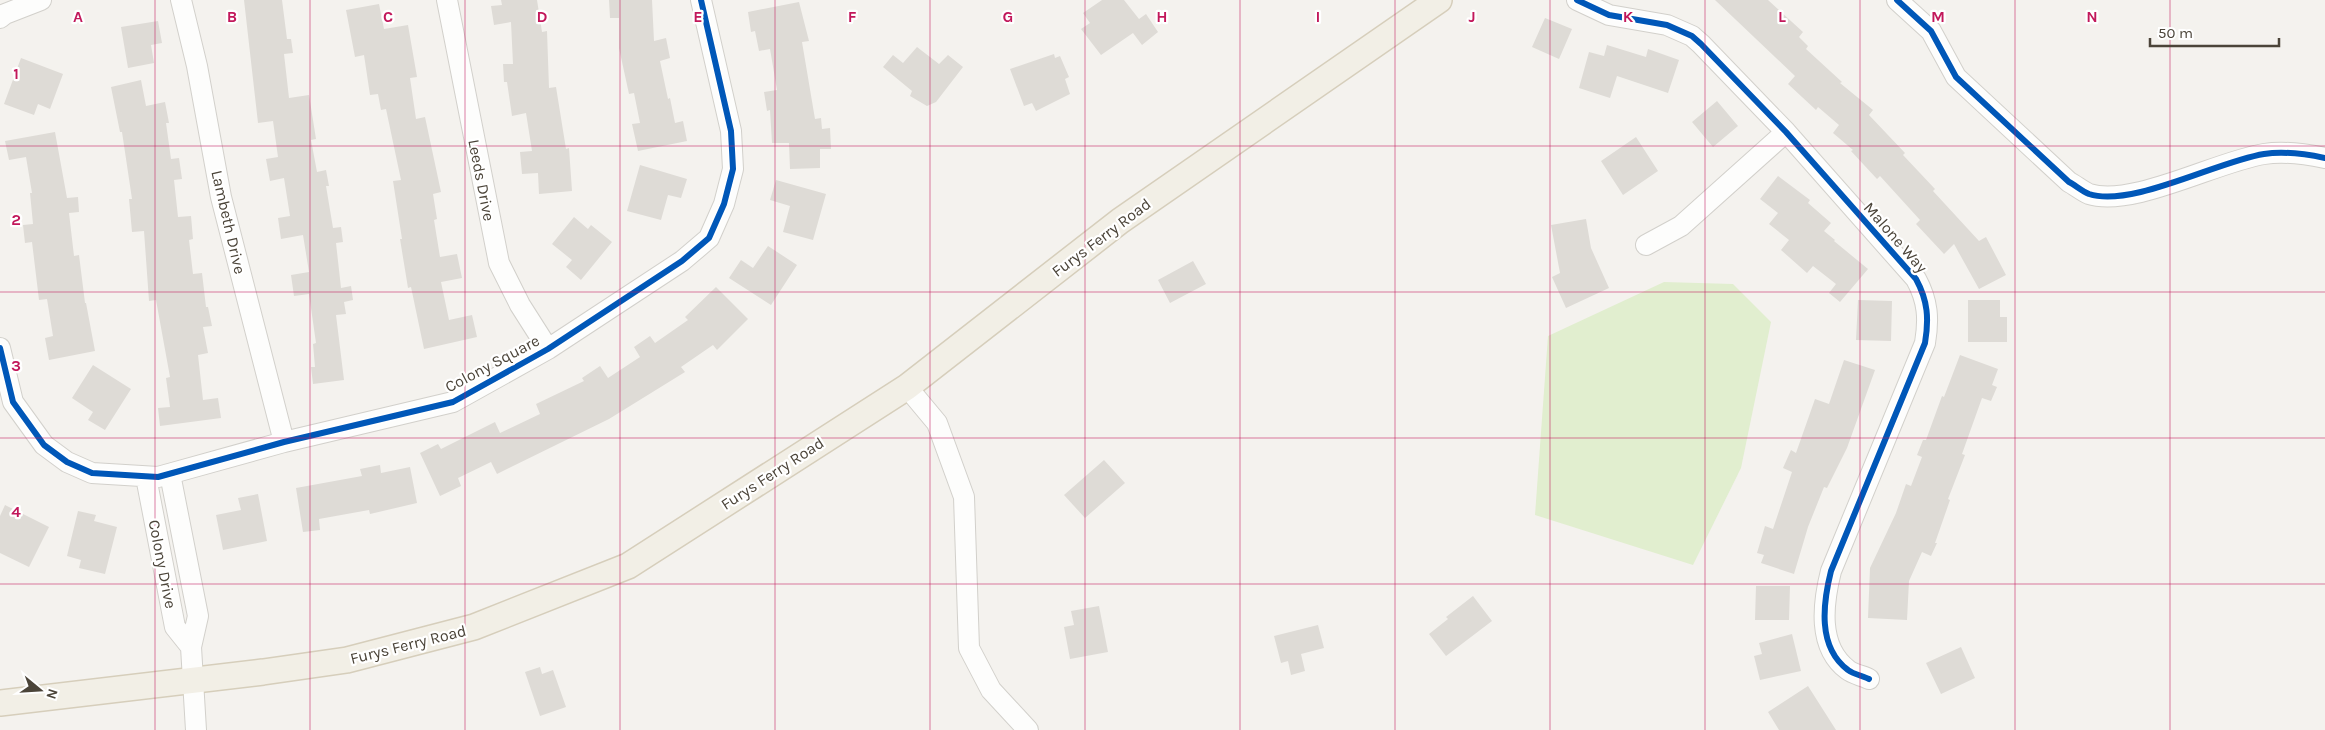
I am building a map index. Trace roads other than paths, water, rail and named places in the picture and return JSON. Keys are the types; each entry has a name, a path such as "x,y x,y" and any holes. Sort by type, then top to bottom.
{"main road":[{"name":"Furys Ferry Road","path":"0,703 282,670 347,660 474,627 628,566 907,387 1120,221 1439,0"}],"street":[{"path":"0,18 5,14 41,0"},
{"name":"Lambeth Drive","path":"181,0 197,66 221,197 284,442"},
{"name":"Leeds Drive","path":"447,0 498,263 520,305 548,349"},
{"name":"Colony Square","path":"0,348 13,402 44,445 67,462 92,473 158,477 284,442 453,402 548,349 682,261 709,238 724,204 733,169 731,131 700,0"},
{"path":"1897,0 1931,31 1956,77 2069,182 2089,194 2108,196 2138,192 2264,154 2307,155 2325,158"},
{"name":"Malone Way","path":"1582,1 1609,15 1668,25 1692,36 1786,132 1916,279 1927,305 1928,324 1925,343 1831,571 1826,592 1824,614 1826,634 1831,648 1848,671 1870,678"},
{"path":"1646,245 1682,226 1786,132"},
{"path":"907,387 937,423 964,496 969,648 991,690 1028,730"},
{"name":"Colony Drive","path":"170,474 198,616 190,647 194,679 196,730"},
{"name":"Colony Drive","path":"146,477 175,628 190,647"}]}
